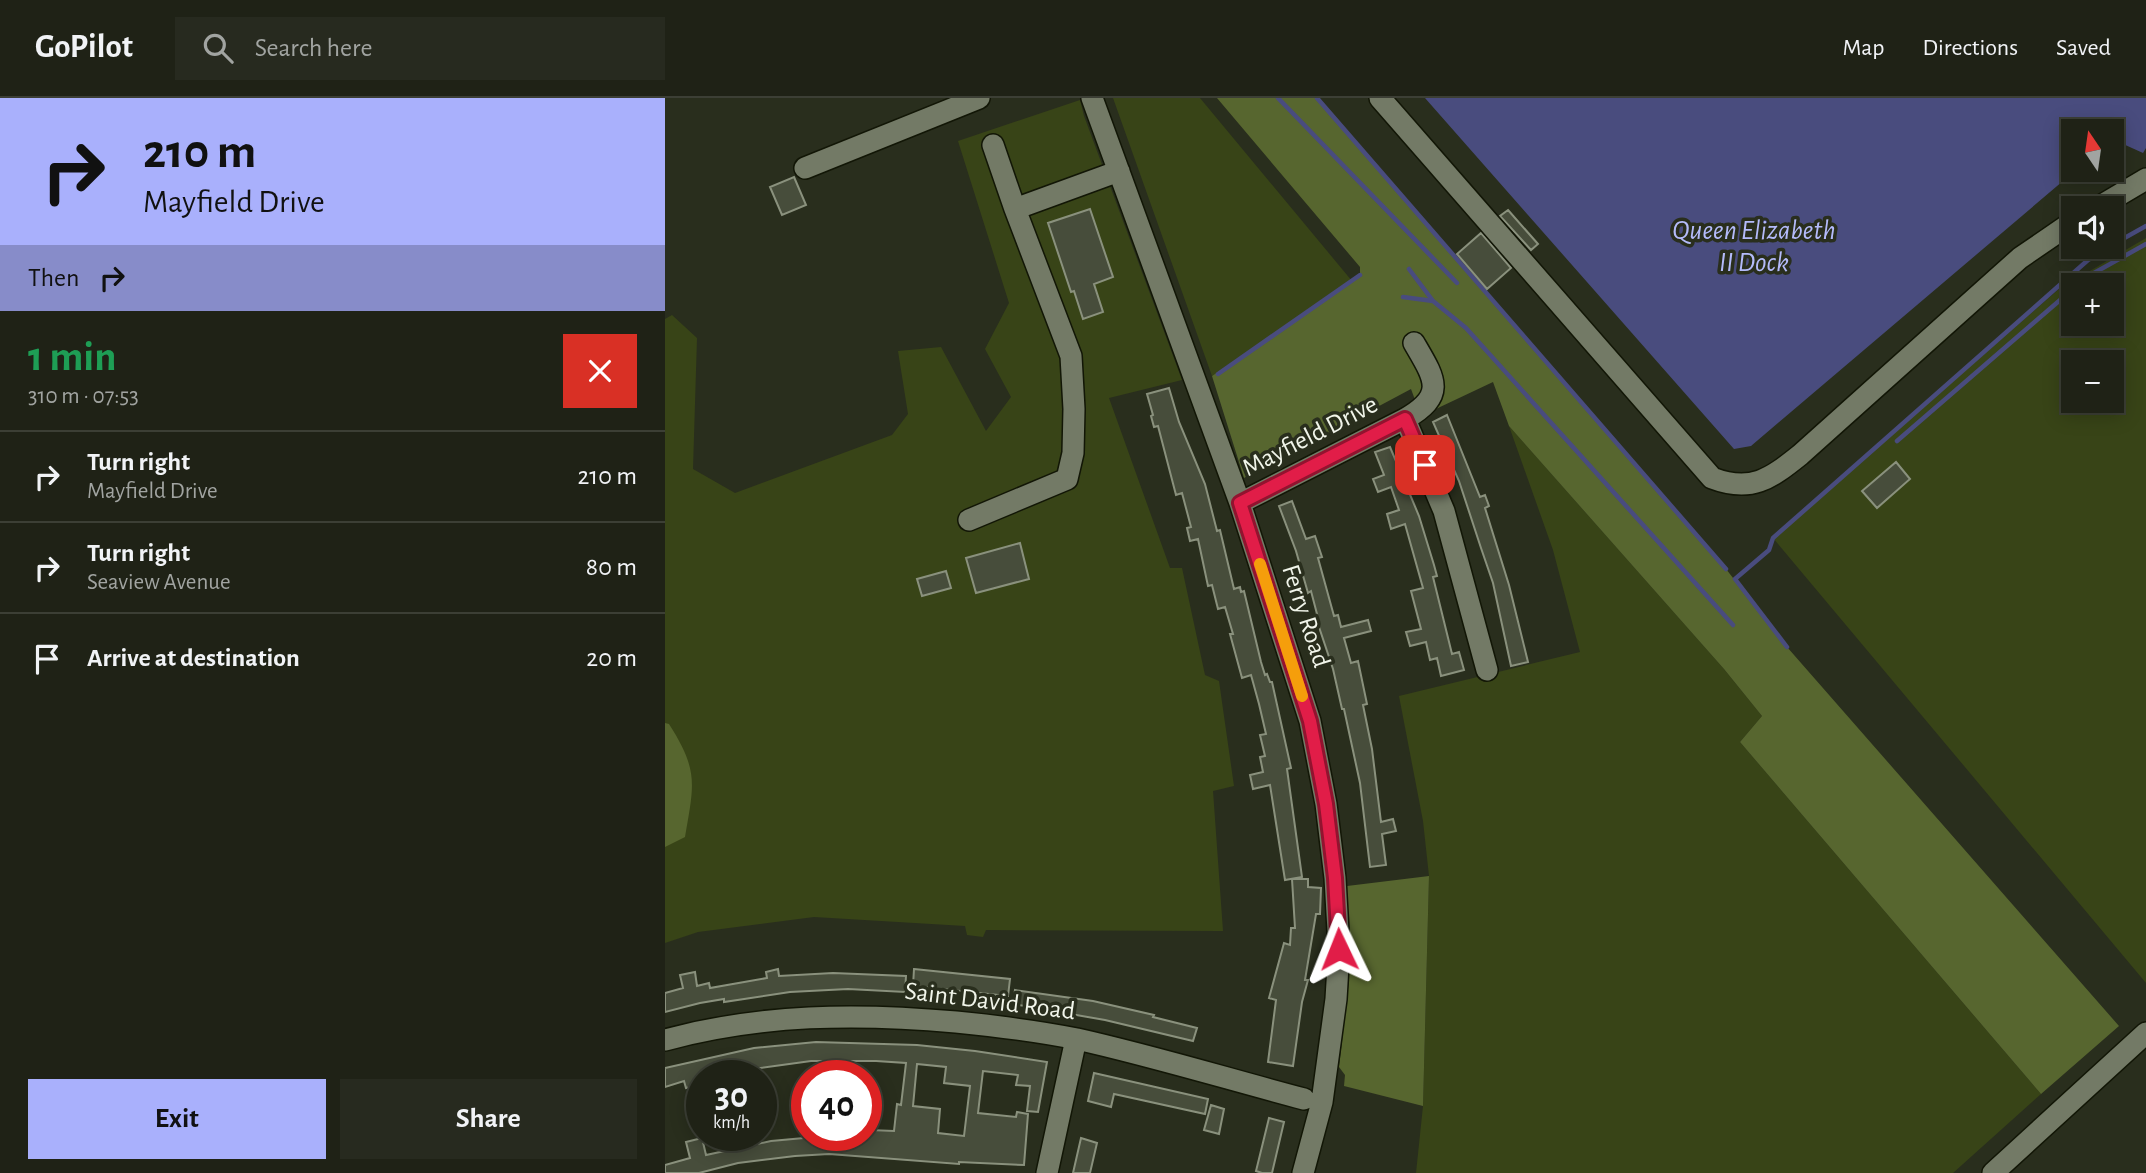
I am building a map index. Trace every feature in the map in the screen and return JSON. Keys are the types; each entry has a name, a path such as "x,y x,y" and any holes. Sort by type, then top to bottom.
{"street":[{"path":"805,168 979,98"},
{"name":"Ferry Road","path":"1092,98 1240,503 1310,721 1326,804 1335,878 1339,949 1322,1102 1303,1173"},
{"path":"1380,98 1712,478 1724,483 1750,485 1771,478 2020,258 2061,229"},
{"path":"969,520 1067,479 1073,453 1071,356 993,145"},
{"path":"1015,209 1119,171"},
{"path":"2117,196 2146,179"},
{"name":"Mayfield Drive","path":"1240,503 1405,419 1428,404 1433,391 1430,376 1414,343"},
{"path":"1405,419 1444,511 1487,670"},
{"name":"Saint David Road","path":"665,1040 761,1021 853,1015 987,1025 1076,1039 1304,1099"},
{"path":"1993,1173 2146,1033"},
{"path":"1047,1173 1076,1039"}],"green space":[{"path":"1113,98 1200,98 1352,281 1212,376"},
{"path":"1217,98 1317,98 1726,569 1787,647 2119,1026 2041,1094 1740,742 1762,716 1724,669 1509,426 1493,382 1421,416 1411,389 1244,478 1212,376 1360,275 1360,267"},
{"path":"1080,100 1182,380 1109,398 1170,568 1182,568 1205,675 1219,681 1234,786 1213,791 1223,931 986,930 983,937 967,935 965,926 814,917 698,932 665,943 665,319 672,315 697,338 693,469 735,493 892,435 908,414 898,351 941,347 986,431 1011,397 985,349 1009,303 958,141"},
{"path":"2146,238 2146,983 1773,538 2061,288 2061,336 2124,336 2124,273 2086,273 2110,259 2124,259 2124,251"},
{"path":"1509,426 1724,669 1762,716 1740,742 2041,1094 1953,1173 1416,1173 1423,1106 1429,876 1423,821 1399,696 1580,652 1553,550"},
{"path":"665,723 669,724 679,740 690,766 692,790 685,837 665,847"},
{"path":"1429,876 1423,1106 1344,1086 1345,1075 1339,1067 1349,981 1347,886"}],"water":[{"name":"Queen Elizabeth II Dock","path":"1425,98 2146,98 2146,148 2143,153 2125,145 2125,119 2061,119 2062,182 1751,446 1734,449"}],"building":[{"path":"794,177 806,205 782,215 770,187"},
{"path":"1090,209 1113,277 1094,284 1103,312 1083,319 1048,223"},
{"path":"1508,210 1538,244 1531,250 1500,216"},
{"path":"1481,233 1511,268 1487,289 1457,254"},
{"path":"1169,388 1179,422 1205,484 1217,531 1220,530 1234,589 1240,587 1241,592 1244,591 1265,675 1267,674 1272,682 1291,768 1287,769 1302,877 1285,880 1270,785 1253,789 1250,775 1263,772 1260,757 1265,756 1260,735 1266,734 1259,704 1251,675 1242,678 1225,607 1218,609 1212,585 1208,586 1198,539 1190,541 1187,528 1191,527 1182,493 1176,495 1158,426 1154,427 1151,416 1153,415 1147,394"},
{"path":"1447,415 1480,497 1485,495 1489,506 1485,508 1509,585 1528,662 1511,666 1493,583 1459,481 1433,422"},
{"path":"1390,447 1419,516 1434,565 1437,576 1433,577 1452,654 1459,652 1464,670 1441,676 1437,658 1430,660 1426,642 1410,646 1406,632 1421,629 1411,591 1423,588 1405,524 1391,529 1387,514 1399,510 1391,487 1378,492 1373,479 1384,475 1375,452"},
{"path":"1896,462 1910,479 1877,508 1862,491"},
{"path":"1292,501 1306,539 1315,536 1322,557 1318,558 1334,616 1338,615 1341,627 1368,620 1371,631 1344,638 1351,663 1358,661 1367,704 1363,705 1372,749 1381,822 1393,819 1396,831 1382,834 1386,865 1370,867 1360,783 1344,709 1315,615 1317,614 1311,591 1308,593 1279,506"},
{"path":"1020,543 1029,579 976,593 966,558"},
{"path":"946,571 951,588 922,596 917,579"},
{"path":"1292,879 1308,879 1308,887 1321,888 1320,914 1316,914 1293,1066 1268,1062 1276,1000 1269,998 1284,943 1290,945 1291,928 1295,928"},
{"path":"778,969 779,976 833,973 906,976 905,992 848,989 790,992 724,1002 724,999 665,1012 665,993 683,988 680,975 695,972 697,986 709,983 710,988 767,978 766,972"},
{"path":"914,969 1010,979 1008,996 913,986"},
{"path":"1015,990 1093,1001 1197,1028 1193,1041 1105,1020 1013,1004"},
{"path":"816,1042 917,1045 1047,1062 1038,1112 1027,1111 1030,1086 1016,1085 1018,1075 983,1071 978,1113 1016,1117 1017,1112 1028,1114 1024,1165 959,1164 829,1154 738,1163 699,1173 665,1173 665,1165 690,1158 688,1151 705,1151 706,1155 725,1151 777,1151 777,1140 791,1139 791,1151 882,1151 882,1130 894,1131 897,1104 901,1105 906,1063 882,1060 791,1060 791,1064 777,1066 777,1060 701,1060 754,1048","holes":["917,1064 946,1067 944,1083 970,1086 964,1136 938,1133 940,1109 913,1106"]},
{"path":"686,1063 686,1088 684,1081 665,1087 665,1068"},
{"path":"1094,1073 1208,1099 1205,1114 1114,1094 1111,1107 1088,1101"},
{"path":"1211,1105 1224,1109 1219,1134 1204,1130"},
{"path":"1269,1118 1284,1122 1272,1173 1262,1173 1256,1171"},
{"path":"1081,1138 1097,1143 1090,1173 1073,1173"}],"waterway":[{"path":"1278,98 1457,283"},
{"path":"1317,98 1726,569"},
{"path":"2124,238 2146,226"},
{"path":"2094,273 2146,244"},
{"path":"1787,647 1735,579 1769,550 1773,538 2090,259"},
{"path":"1409,269 1433,301 1466,328 1733,625"},
{"path":"1218,374 1360,275"},
{"path":"1403,297 1433,301"},
{"path":"1897,441 2061,299"}],"slow traffic":[{"path":"1260,564 1302,696"}],"route":[{"path":"1339,949 1335,878 1326,804 1310,721 1240,503 1405,419 1425,465"}]}
